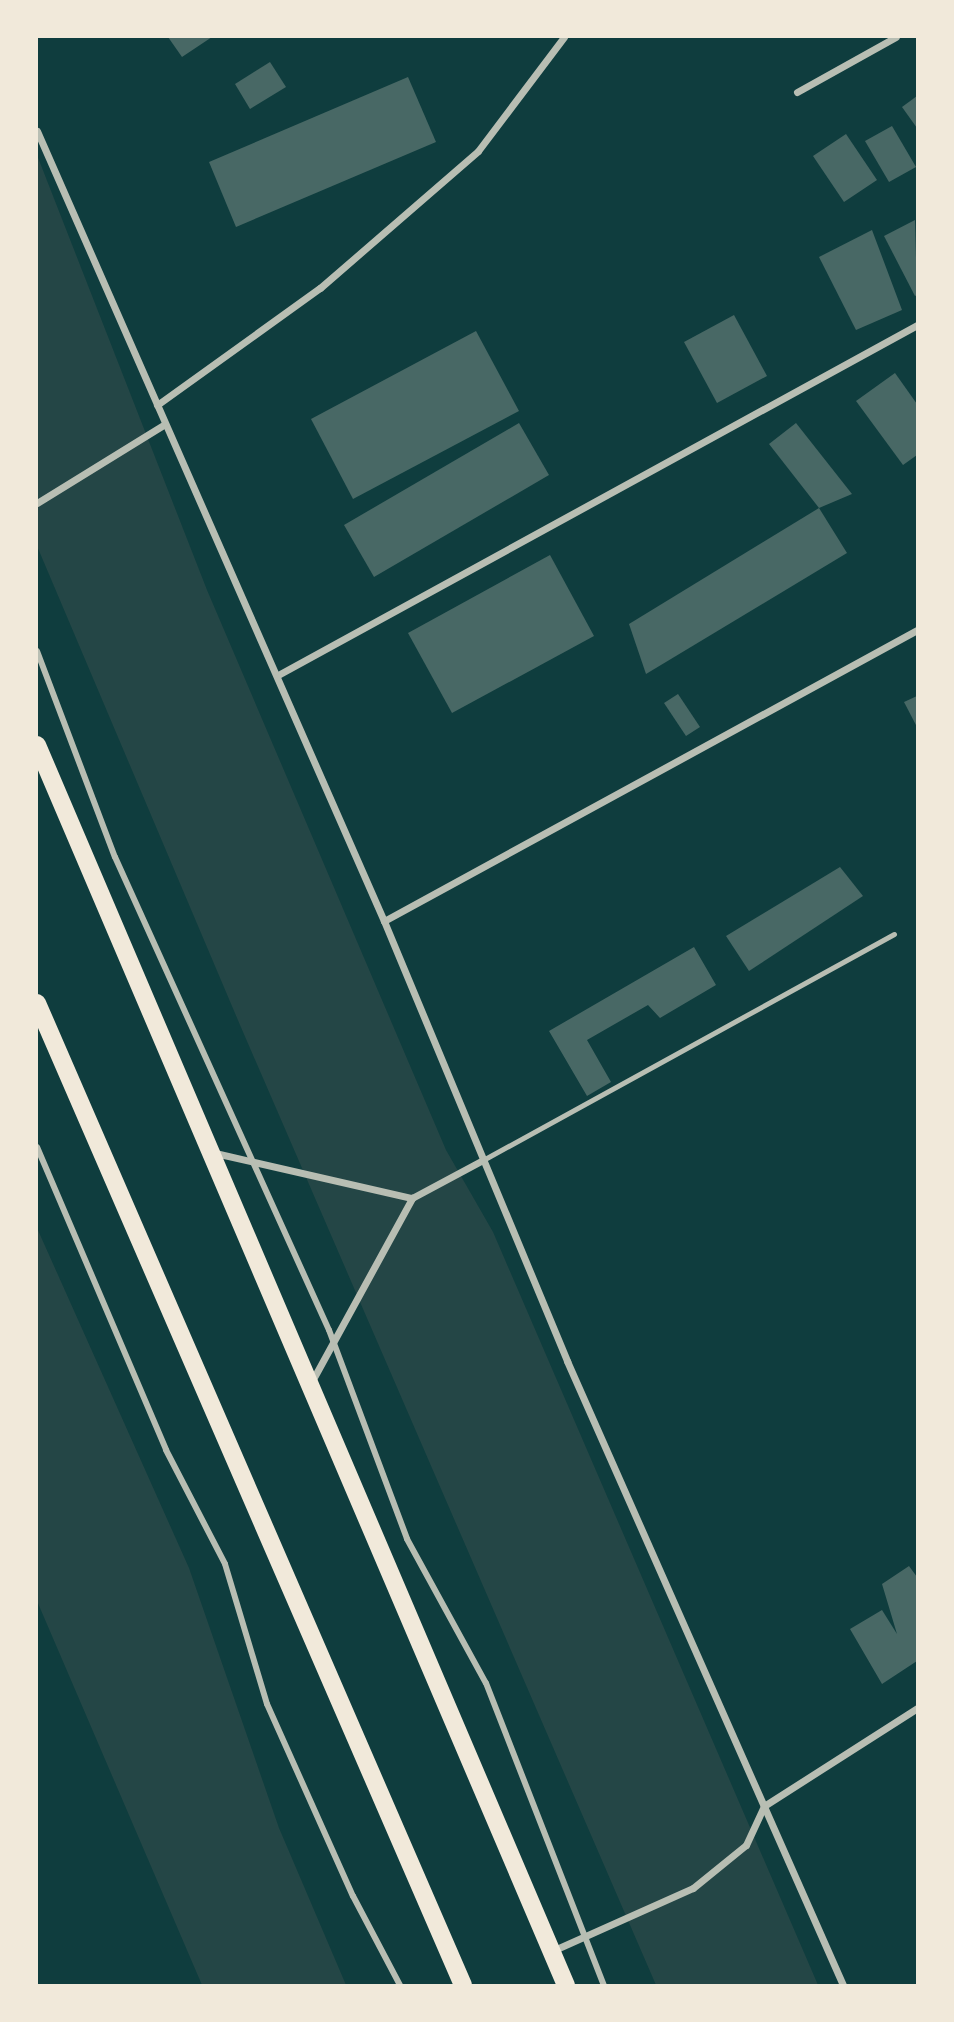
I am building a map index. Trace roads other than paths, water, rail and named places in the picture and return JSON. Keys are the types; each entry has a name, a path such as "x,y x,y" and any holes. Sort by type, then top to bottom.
{"main road":[{"path":"37,745 566,1985"},
{"path":"37,1003 463,1985"}],"street":[{"path":"157,405 320,288 478,151 564,37"},
{"path":"797,92 896,37"},
{"path":"37,131 384,921 571,1372 843,1985"},
{"path":"278,676 917,325"},
{"path":"37,503 165,424"},
{"path":"384,921 917,630"},
{"path":"37,651 115,857 334,1343 407,1539 486,1683 583,1939 604,1985"},
{"path":"37,1147 166,1450 225,1564 267,1704 353,1896 400,1985"},
{"path":"210,1152 256,1166 412,1198"},
{"path":"310,1385 412,1198 483,1160"},
{"path":"551,1951 693,1888 724,1866 746,1845 764,1806 917,1708"}],"lane":[{"path":"483,1160 894,934"}]}
